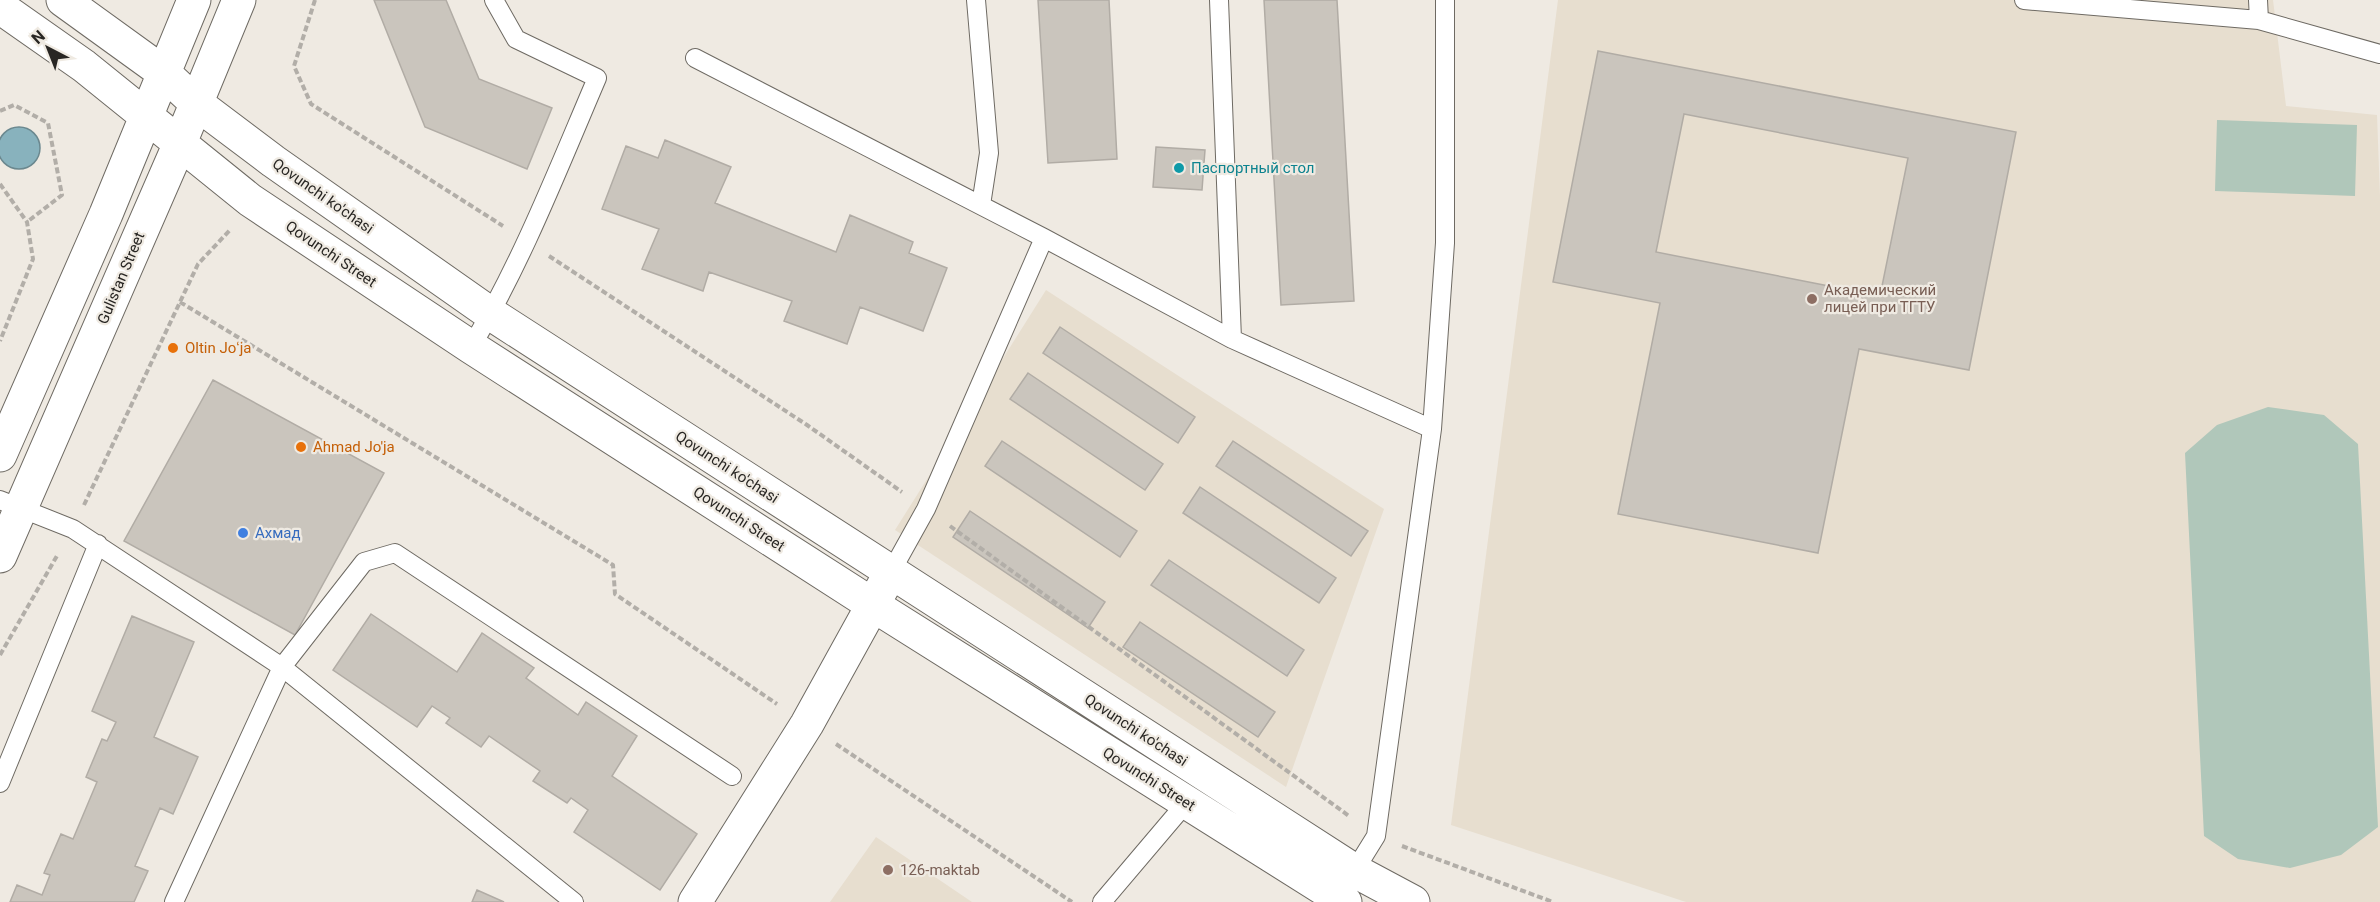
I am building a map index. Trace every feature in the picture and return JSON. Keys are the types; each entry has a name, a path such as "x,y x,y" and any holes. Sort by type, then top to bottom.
{"main road":[{"name":"Qovunchi ko'chasi","path":"63,0 164,73 196,103 273,161 490,314 1355,871 1413,902"},
{"path":"0,455 106,214 194,0"},
{"name":"Gulistan Street","path":"0,556 10,504 180,143 239,0"},
{"path":"0,7 84,66 146,116"},
{"path":"146,116 196,103"},
{"name":"Qovunchi Street","path":"146,116 250,200 471,347 873,605 1341,900"},
{"path":"695,902 807,724 891,572"}],"lane":[{"path":"471,347 526,241 597,78 516,39 494,0"},
{"path":"976,0 989,153 981,205"},
{"path":"1219,0 1232,339"},
{"path":"1341,900 1376,836 1432,429 1445,243 1445,0"},
{"path":"2024,0 2259,20 2380,54"},
{"path":"2258,0 2259,20"},
{"path":"695,58 981,205 1232,339 1432,429"},
{"path":"891,572 926,509 1044,238"},
{"path":"10,504 73,529 282,667 574,902"},
{"path":"0,783 98,544"},
{"path":"174,902 282,667 364,562 395,553 732,776"},
{"path":"1102,902 1186,803"}],"path":[{"path":"315,0 294,66 310,104 421,172 807,425 1376,836 1553,902"},
{"path":"0,111 14,105 48,123 62,195 27,222"},
{"path":"0,184 27,222 33,259 0,341"},
{"path":"0,655 73,529 198,264 235,225"},
{"path":"180,302 613,565 615,594 1072,902"}],"shaded area":[{"path":"1558,0 2273,0 2286,106 2377,115 2380,196 2380,902 1686,902 1451,825"},
{"path":"1046,290 1384,509 1286,787 895,530"},
{"name":"126-maktab","path":"876,837 972,902 830,902"}],"green space":[{"path":"2217,120 2357,125 2355,196 2215,191"},
{"path":"2268,407 2324,415 2358,444 2378,827 2341,855 2290,868 2238,859 2204,836 2185,453 2217,425"}],"water":[{"path":"19,127 27,128 34,133 39,140 39,156 34,163 27,168 19,169 11,168 4,163 -1,156 -2,148 -1,140 4,133 11,128"}],"building":[{"path":"374,0 446,0 479,79 552,108 527,169 425,127"},
{"path":"1038,0 1109,0 1117,159 1048,163"},
{"path":"1264,0 1337,0 1354,301 1281,305"},
{"name":"Академический лицей при ТГТУ","path":"1598,51 2016,132 1969,370 1859,349 1818,553 1618,514 1660,303 1553,282","holes":["1684,114 1908,158 1880,296 1656,252"]},
{"path":"665,140 731,167 715,203 836,252 850,215 913,242 909,253 947,268 923,331 860,307 847,344 784,321 792,301 709,272 703,291 642,269 659,229 602,209 626,146 658,158"},
{"name":"Паспортный стол","path":"1156,147 1205,150 1202,190 1153,187"},
{"path":"1060,327 1195,417 1178,443 1043,353"},
{"path":"1028,373 1163,464 1145,490 1010,399"},
{"path":"213,380 384,473 295,635 124,541"},
{"path":"1002,441 1137,531 1120,557 985,466"},
{"path":"1233,441 1368,531 1351,556 1216,466"},
{"path":"1200,487 1336,578 1319,603 1183,513"},
{"path":"970,511 1105,602 1088,628 953,537"},
{"path":"1169,560 1304,650 1287,676 1151,585"},
{"path":"371,614 457,672 482,633 534,668 526,678 578,715 586,702 637,736 612,776 697,834 660,890 574,832 588,810 571,798 567,803 533,781 540,771 489,736 481,747 446,723 450,718 432,706 417,727 333,670"},
{"path":"132,616 194,642 154,737 198,757 173,814 160,808 135,866 148,871 134,902 10,902 17,885 42,895 50,875 44,873 61,834 73,839 97,782 86,777 102,739 107,741 116,722 92,711"},
{"path":"1140,622 1275,712 1258,737 1123,647"},
{"path":"477,890 504,902 472,902"}],"place":[{"name":"Паспортный стол","path":"1179,168"},
{"name":"Академический лицей при ТГТУ","path":"1812,299"},
{"name":"Oltin Joʻja","path":"173,348"},
{"name":"Ahmad Jo'ja","path":"301,447"},
{"name":"Ахмад","path":"243,533"},
{"name":"126-maktab","path":"888,870"}]}
